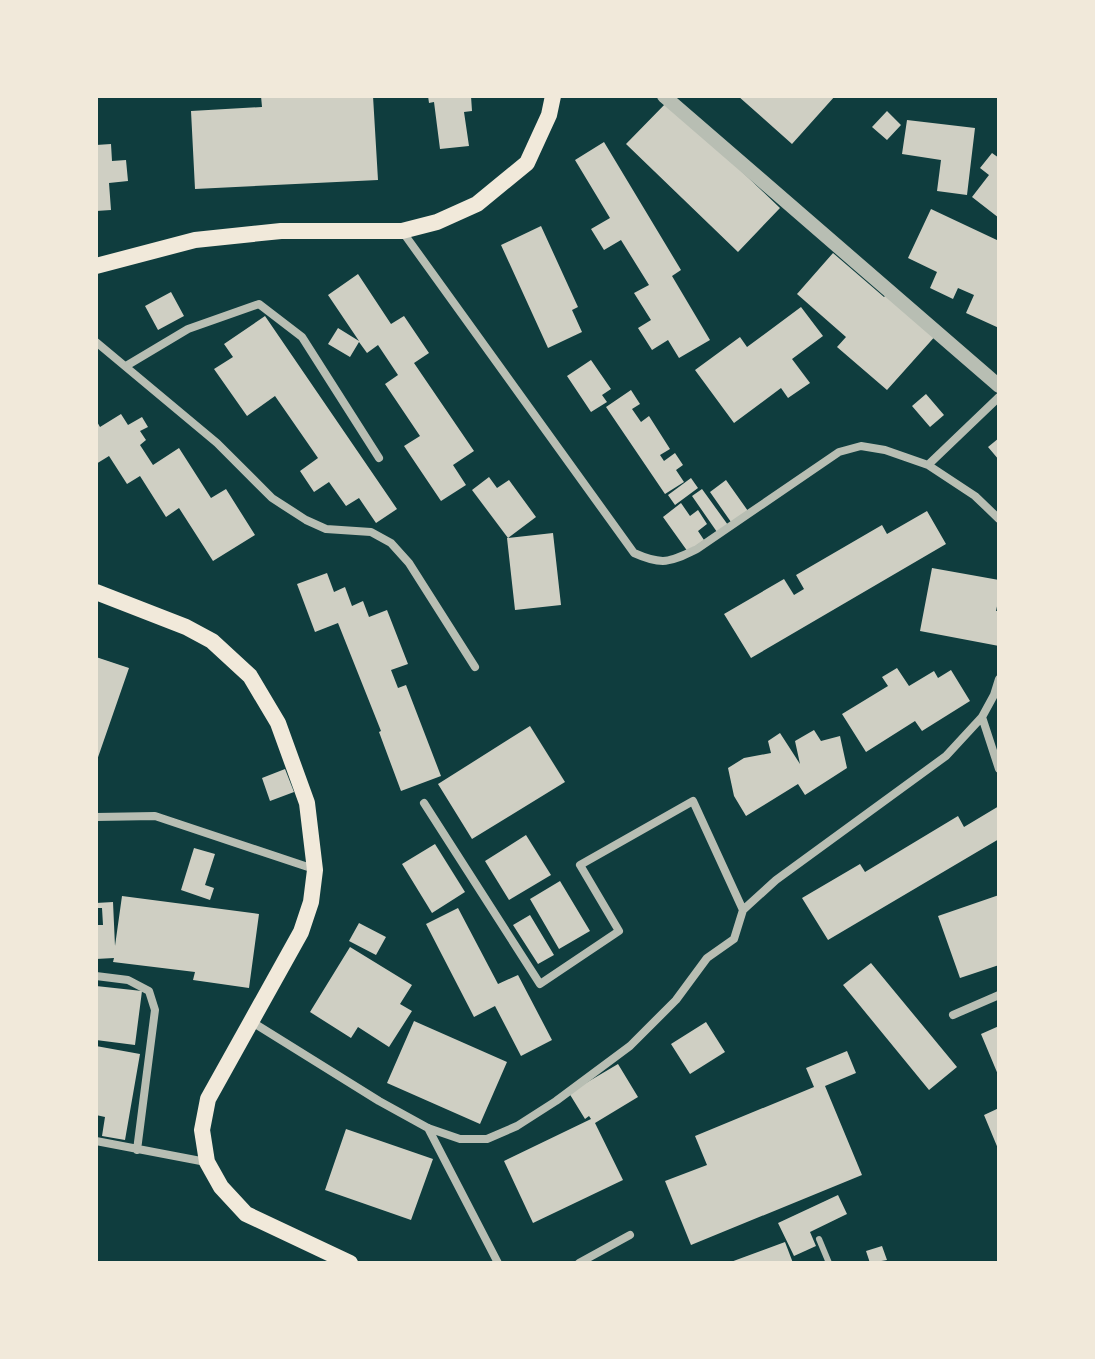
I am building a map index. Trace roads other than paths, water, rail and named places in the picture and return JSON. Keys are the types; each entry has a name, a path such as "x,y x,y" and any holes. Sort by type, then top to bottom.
{"main road":[{"path":"96,266 195,240 281,231 402,231 437,222 477,204 527,163 549,115 553,96"},
{"path":"96,592 186,627 212,641 250,676 278,723 307,803 315,870 311,902 301,932 208,1099 202,1130 207,1162 221,1187 246,1214 350,1263"}],"street":[{"path":"664,96 999,386"},
{"path":"402,231 634,553 650,560 671,561 697,549 839,452 861,446 885,450 928,465 975,496 999,519"},
{"path":"126,366 188,329 259,304 302,337 379,458"},
{"path":"96,342 217,443 272,498 326,529 371,532 391,543 409,563 475,667"},
{"path":"928,465 999,397"},
{"path":"252,1022 428,1128 460,1139 487,1139 517,1126 630,1046 676,1000 707,958 734,939 743,910 776,880 946,756 982,717 999,679"},
{"path":"982,717 999,769"},
{"path":"424,803 540,984 619,931 580,865 693,801 743,910"},
{"path":"96,817 155,816 315,870"},
{"path":"96,976 128,980 149,991 155,1010 137,1150"},
{"path":"953,1015 999,995"},
{"path":"428,1128 498,1263"},
{"path":"96,1141 207,1162"},
{"path":"579,1263 630,1235"}],"lane":[{"path":"819,1239 829,1263"}]}
